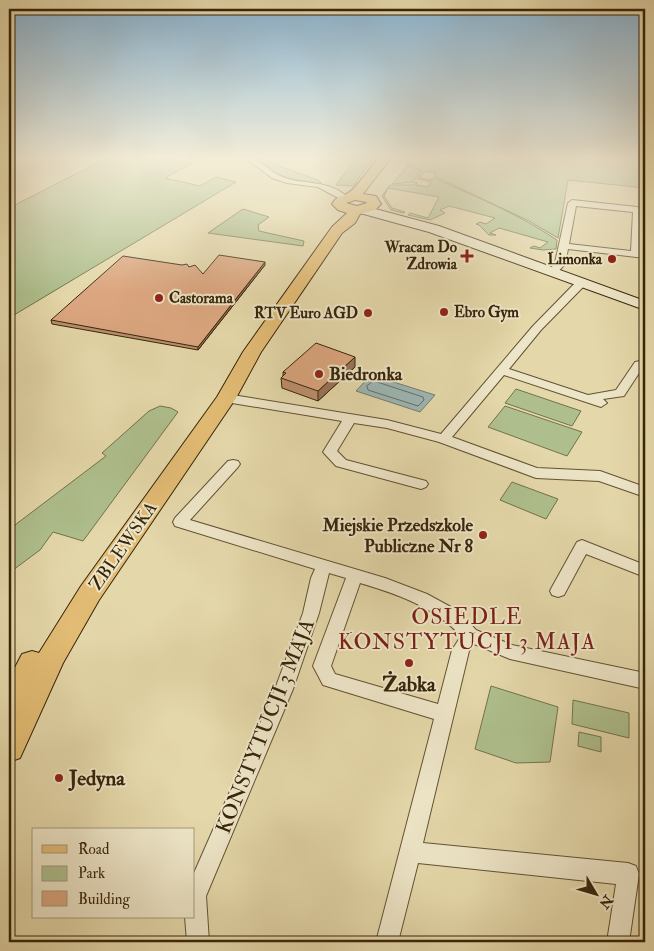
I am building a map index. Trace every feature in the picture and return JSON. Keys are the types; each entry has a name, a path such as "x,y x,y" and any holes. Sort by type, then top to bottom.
{"main road":[{"name":"ZBLEWSKA","path":"9,748 22,716 52,656 90,593 226,398 252,352 337,230 350,220 358,204"},
{"name":"ZBLEWSKA","path":"9,708 56,620 81,583 221,388 252,352"}],"street":[{"path":"553,272 559,266 572,203"},
{"path":"564,246 641,254 641,212 575,203"},
{"path":"358,204 378,215 434,229 645,306"},
{"path":"444,439 537,328 582,282"},
{"path":"586,398 620,393 639,364 645,363"},
{"path":"501,370 601,403"},
{"path":"226,398 387,424 444,439 536,473 600,476 645,492"},
{"path":"350,418 330,452 341,463 422,484"},
{"path":"232,464 180,522 421,598 454,616 470,635 510,652 645,681"},
{"path":"558,590 582,546 645,571"},
{"name":"KONSTYTUCJI 3 MAJA","path":"198,942 196,896 284,689 311,613 319,578 324,567"},
{"path":"355,576 322,666 329,680 444,714"},
{"path":"388,942 461,650 470,635"},
{"path":"409,852 628,874 618,942"}],"green space":[{"path":"18,203 200,203 9,318 9,208"},
{"path":"387,203 392,208 405,212 403,213 391,210"},
{"path":"436,203 490,203 528,222 557,240 556,249 530,248 534,246 540,248 548,242 499,228 490,233 496,235 489,235 476,224 480,222 486,224 495,218 449,206 440,210 445,213 430,220 408,215 410,213 428,218"},
{"path":"492,203 564,203 558,238 529,221"},
{"path":"243,209 269,217 258,225 259,231 304,241 303,246 208,233"},
{"path":"516,389 581,411 572,426 505,403"},
{"path":"160,406 171,408 178,412 83,541 53,532 40,550 9,573 9,527 11,528 106,456 102,453 149,411"},
{"path":"505,406 582,432 567,456 488,427"},
{"path":"512,482 558,499 546,519 500,500"},
{"path":"491,686 558,707 550,762 516,763 475,749"},
{"path":"573,700 629,713 629,738 572,724"},
{"path":"579,732 601,737 601,752 578,746"}],"water":[{"path":"371,375 435,395 420,412 356,391"}],"building":[{"name":"Castorama","path":"219,255 265,262 198,347 51,320 123,256 182,265 187,264 189,267 195,265 203,274"},
{"name":"Biedronka","path":"316,343 355,357 318,391 281,378 286,373 283,372"}],"place":[{"name":"Wracam Do Zdrowia","path":"467,256"},
{"name":"Limonka","path":"612,259"},
{"name":"Castorama","path":"159,298"},
{"name":"Ebro Gym","path":"444,312"},
{"name":"RTV Euro AGD","path":"368,313"},
{"name":"Biedronka","path":"319,374"},
{"name":"Miejskie Przedszkole Publiczne Nr 8","path":"483,535"},
{"name":"Żabka","path":"409,663"},
{"name":"Jedyna","path":"59,778"}],"district":[{"name":"OSIEDLE KONSTYTUCJI 3 MAJA","path":"467,628"}]}
